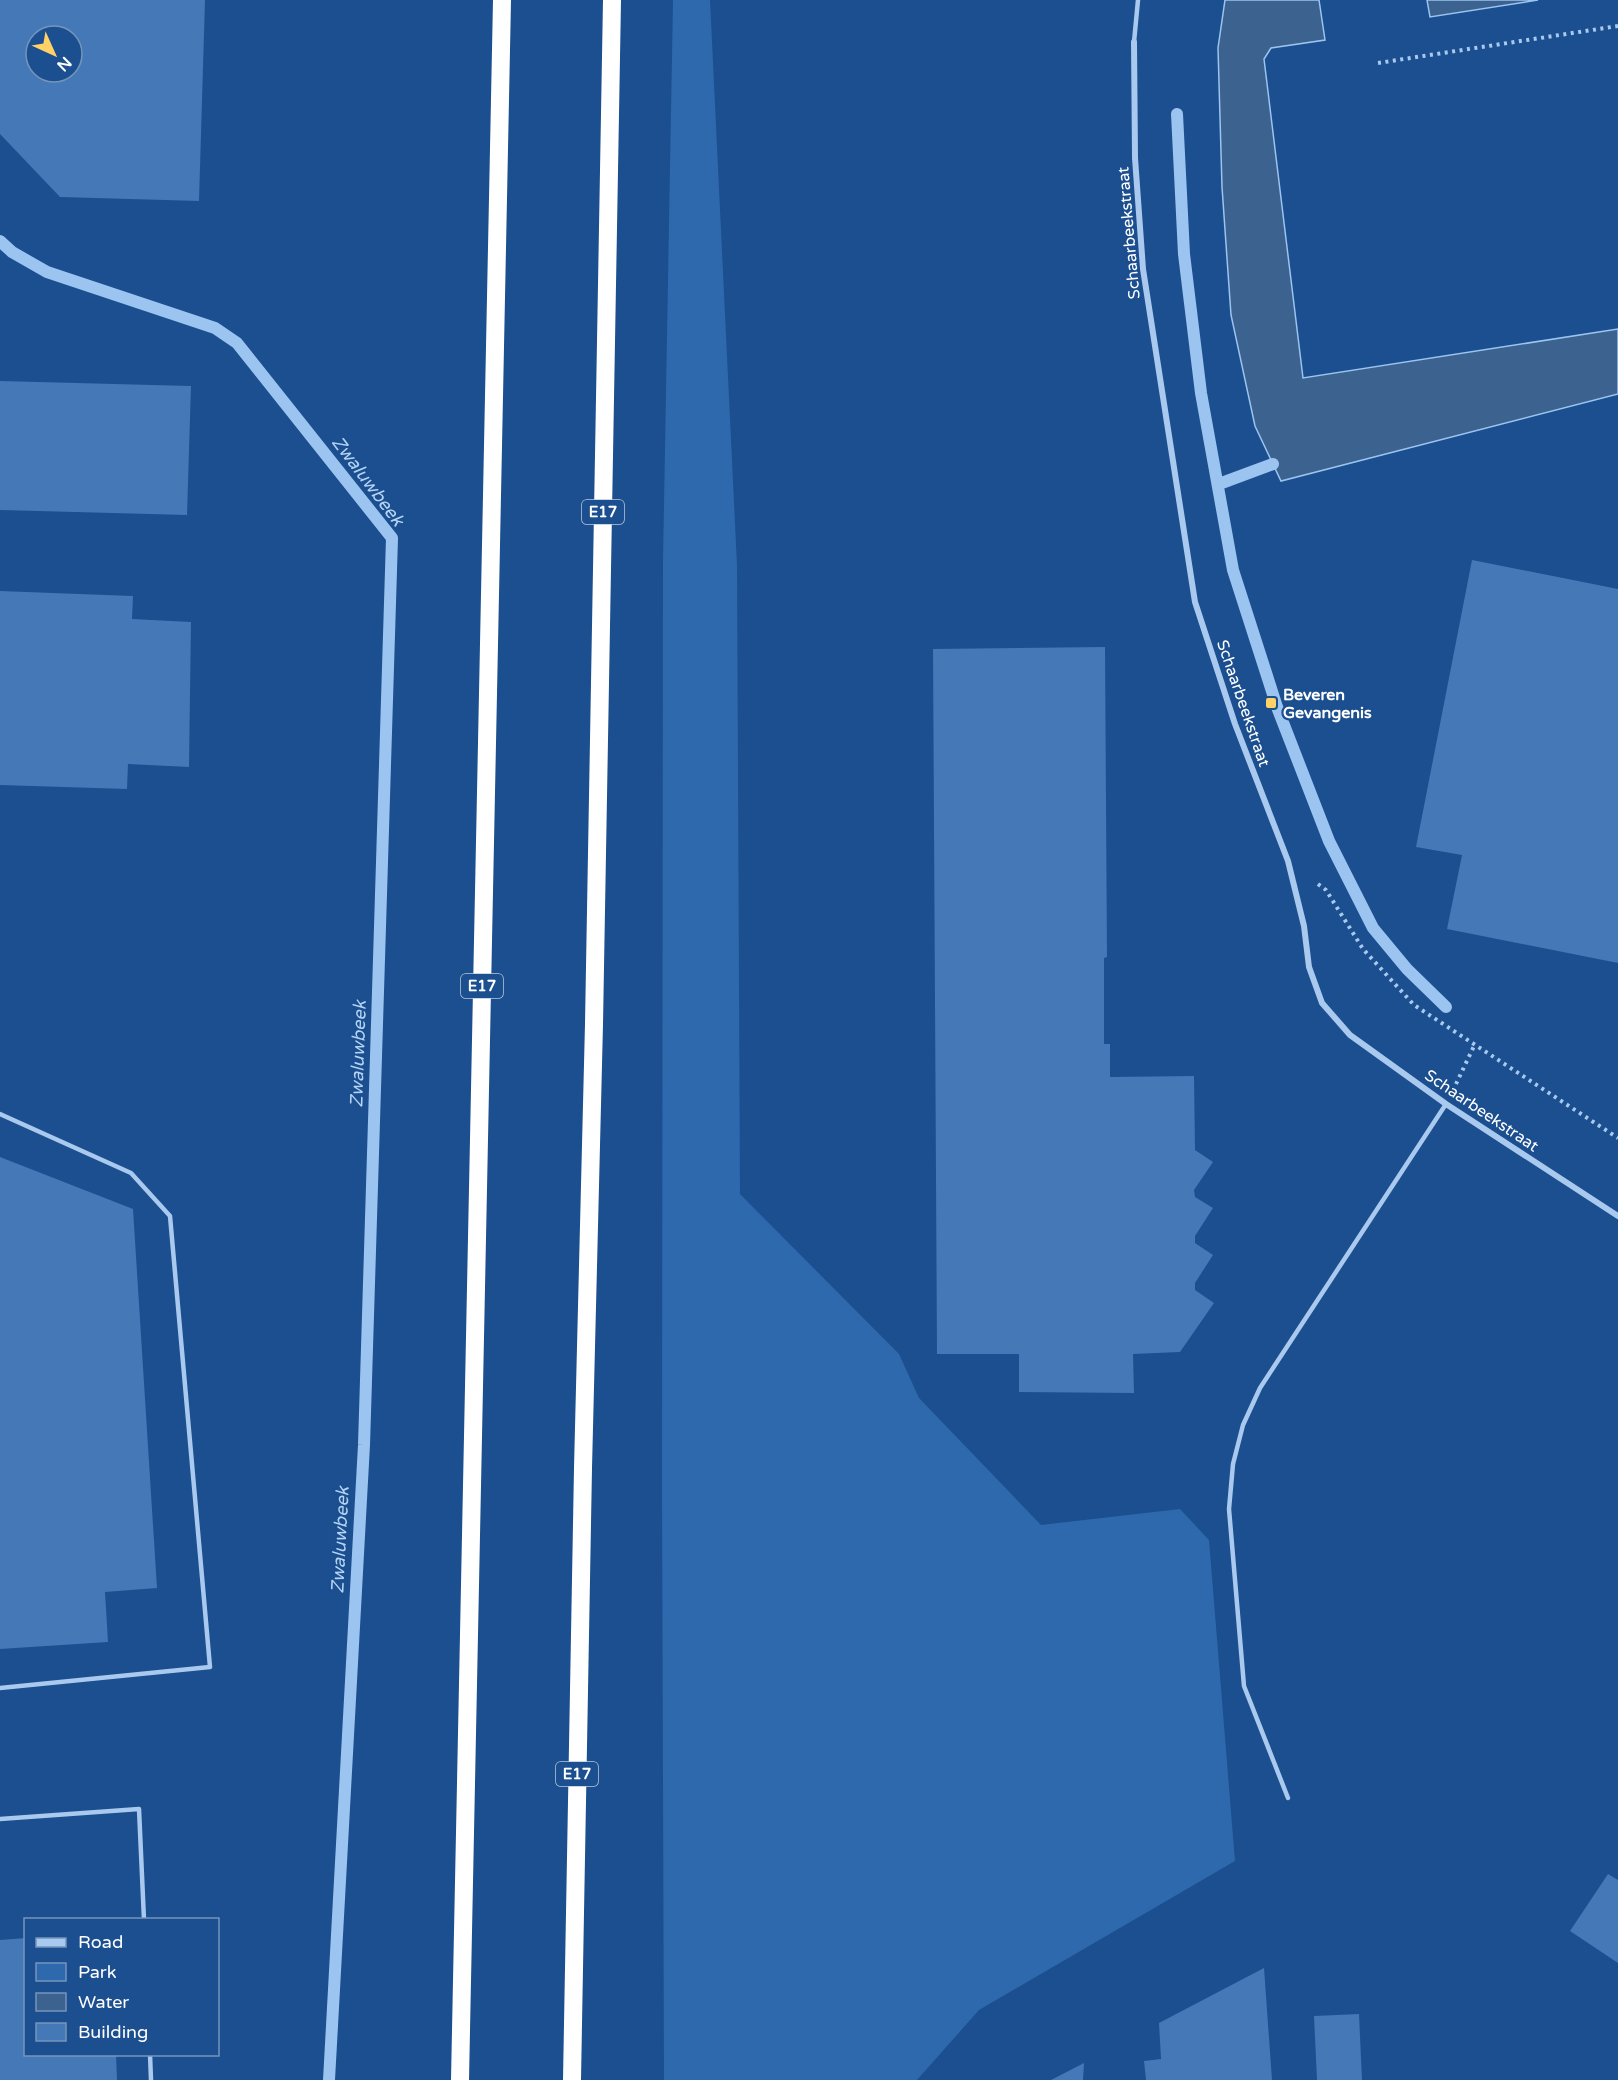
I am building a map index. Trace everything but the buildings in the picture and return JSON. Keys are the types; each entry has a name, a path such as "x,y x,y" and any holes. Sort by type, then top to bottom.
{"highway":[{"name":"E17","path":"460,2080 501,0"},
{"name":"E17","path":"572,2080 612,0"}],"street":[{"name":"Schaarbeekstraat","path":"1134,42 1135,158 1143,269 1195,602 1235,724 1288,861 1304,926 1309,967 1322,1003 1350,1035 1446,1104 1618,1216"}],"lane":[{"path":"1134,42 1138,0"},
{"path":"1288,1797 1244,1686 1229,1509 1233,1464 1243,1425 1260,1388 1446,1104"},
{"path":"0,1114 131,1173 170,1216 210,1667 0,1688"},
{"path":"0,1819 139,1809 144,1918"},
{"path":"150,2056 151,2080"}],"path":[{"path":"1378,63 1618,26"},
{"path":"1288,861 1326,890 1363,949 1414,1005 1618,1138"},
{"path":"1446,1104 1475,1044"}],"green space":[{"path":"673,0 710,0 737,565 740,1194 899,1354 919,1398 1041,1525 1180,1509 1209,1540 1235,1861 979,2010 917,2080 664,2080 663,561"}],"water":[{"path":"1225,0 1319,0 1325,40 1271,48 1264,59 1303,378 1618,329 1618,394 1281,481 1255,426 1231,315 1222,187 1218,48"},
{"path":"1427,0 1538,0 1430,17"}],"waterway":[{"path":"1177,114 1184,254 1201,393 1233,570 1277,707 1329,841 1373,928 1407,969 1446,1007"},
{"name":"Zwaluwbeek","path":"0,241 12,252 47,272 215,328 237,343 392,538 364,1445 329,2080"},
{"path":"1219,484 1273,464"}],"place":[{"name":"Beveren Gevangenis","path":"1271,703"}]}
